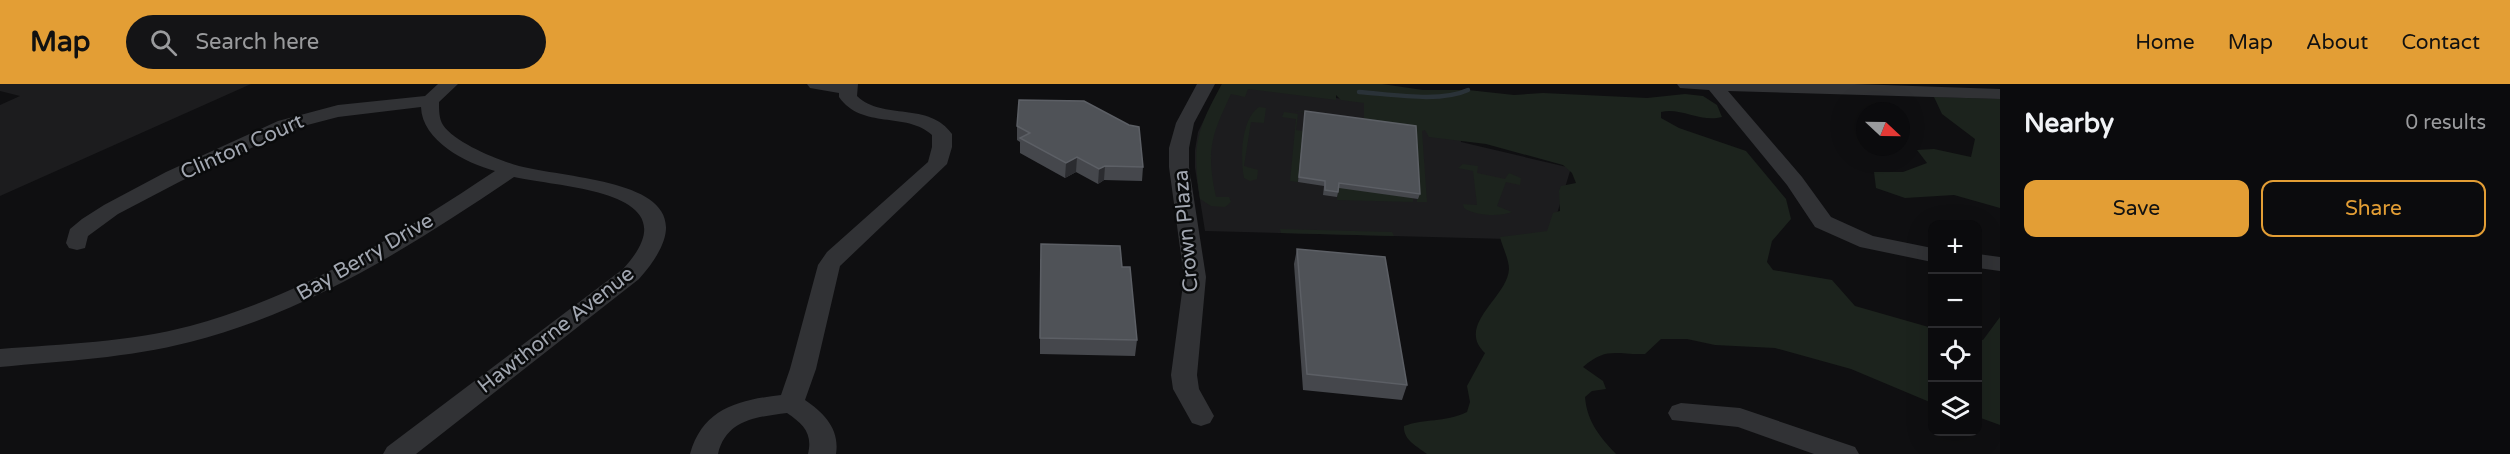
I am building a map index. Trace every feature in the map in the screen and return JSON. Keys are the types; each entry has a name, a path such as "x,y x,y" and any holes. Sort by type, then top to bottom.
{"street":[{"path":"430,101 449,84"},
{"path":"791,403 803,369 829,265 937,164 941,153 942,134 937,127 917,119 860,108 848,97 848,87 816,84"},
{"name":"Crown Plaza","path":"1201,416 1186,389 1184,375 1195,277 1179,167 1179,148 1185,123 1206,84"},
{"path":"1686,84 2000,94"},
{"path":"1714,85 1795,181 1823,222 1859,239 1928,254"},
{"name":"Hawthorne Avenue","path":"397,454 631,274 650,252 656,236 653,217 647,208 636,199 611,189 509,171 475,158 442,135 434,126 430,101"},
{"name":"Clinton Court","path":"77,243 77,235 82,230 113,208 285,125 313,115 350,108 430,101"},
{"name":"Bay Berry Drive","path":"0,358 133,345 190,334 247,317 297,297 345,273 509,171"},
{"path":"1982,262 2000,264"},
{"path":"704,454 712,432 735,414 753,407 791,403 815,420 823,433 822,454"},
{"path":"1681,413 1740,418 1845,454"}],"shaded area":[{"path":"0,84 251,84 0,196 0,105 20,96 0,91"},
{"path":"1222,84 1369,102 1460,133 1461,142 1571,168 1549,240 1205,231 1195,168 1195,150 1198,132"},
{"path":"1222,84 1382,84 1423,90 1468,90 1514,95 1543,93 1647,98 1685,94 1703,96 1717,105 1722,117 1706,118 1669,111 1661,112 1661,118 1679,128 1746,151 1786,199 1791,219 1772,241 1767,262 1773,270 1832,280 1855,306 1928,327 1928,401 1851,369 1775,348 1715,345 1687,339 1661,339 1645,354 1606,354 1591,360 1583,367 1603,381 1606,389 1592,391 1585,397 1586,406 1595,428 1616,454 1427,454 1408,439 1404,426 1450,418 1467,412 1470,402 1467,386 1485,353 1477,342 1476,332 1485,311 1501,290 1509,269 1500,237 1547,231 1553,213 1560,211 1561,186 1576,183 1572,173 1563,165 1486,144 1429,137 1425,130 1422,131 1427,202 1417,202 1417,199 1339,118 1289,110 1364,119 1364,103 1341,100 1336,95 1336,100 1248,89 1245,97 1231,94 1215,133 1211,167 1216,197 1229,197 1231,202 1225,207 1211,206 1200,199 1196,165 1198,139 1206,114"},
{"path":"1934,97 2000,99 2000,208 1954,195 1905,198 1876,188 1874,172 1903,172 1927,163 1917,150 1934,149 1971,157 1975,139 1942,114"},
{"path":"1259,107 1266,108 1264,123 1251,122 1244,166 1258,170 1257,179 1250,181 1244,178 1243,139 1248,120"},
{"path":"1284,112 1298,114 1296,130 1303,131 1298,182 1290,181 1296,119 1282,117"},
{"path":"1463,164 1478,166 1477,173 1505,179 1509,173 1521,178 1520,185 1506,182 1497,206 1512,212 1488,215 1474,213 1464,208 1463,204 1477,205 1473,171 1458,168"},
{"path":"1338,187 1413,198 1413,202 1337,200"},
{"path":"1280,229 1392,232 1394,236 1281,233"},
{"path":"2000,317 2000,425 1982,418 1983,340"}],"building":[{"path":"1019,100 1084,101 1129,125 1139,127 1143,167 1105,166 1099,169 1077,157 1066,163 1020,138 1030,133 1017,126"},
{"path":"1305,111 1416,126 1420,194 1339,183 1338,192 1325,190 1325,181 1299,177"},
{"path":"1041,244 1120,246 1122,267 1130,267 1137,340 1040,338"},
{"path":"1297,249 1385,257 1407,385 1307,374"}],"waterway":[{"path":"1359,92 1429,97 1457,94 1468,90"}]}
